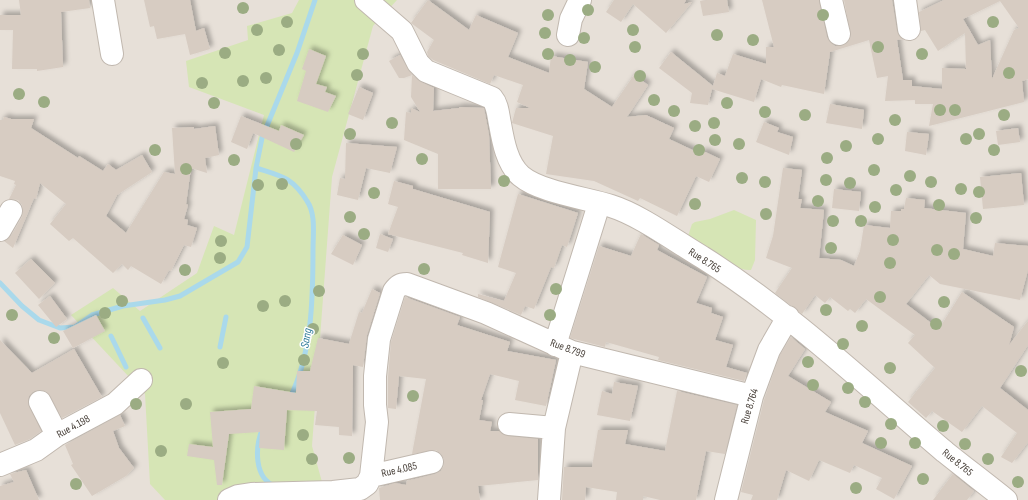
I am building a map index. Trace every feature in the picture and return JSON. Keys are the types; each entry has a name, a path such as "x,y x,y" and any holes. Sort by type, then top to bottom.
{"street":[{"path":"103,0 112,54"},
{"name":"Rue 8.765","path":"366,0 397,26 407,39 411,51 418,63 426,71 492,98 496,103 502,140 510,162 520,176 533,184 599,204 611,206 652,227 704,259 788,317 946,452 1006,500"},
{"path":"568,35 574,12 580,0"},
{"path":"831,0 839,34"},
{"path":"905,0 909,29"},
{"path":"549,500 554,428 564,348 599,204"},
{"path":"0,230 11,211"},
{"name":"Rue 8.799","path":"370,476 377,422 374,405 379,339 394,291 397,286 407,284 486,312 564,348 752,396"},
{"name":"Rue 8.764","path":"726,500 752,396 769,350 788,317"},
{"name":"Rue 4.198","path":"0,464 36,450 57,435 115,404 141,380"},
{"path":"40,402 57,435"},
{"path":"509,424 554,428"},
{"name":"Rue 4.085","path":"229,500 238,496 252,494 333,492 360,489 367,484 370,476 432,462"}],"shaded area":[{"path":"0,0 1028,0 1028,500 0,500"}],"green space":[{"path":"299,0 397,0 373,26 332,177 312,446 327,500 165,500 150,484 145,394 71,315 113,288 140,311 197,273 214,226 234,235 264,115 189,87 186,61 248,40 247,26 292,13"},
{"path":"734,210 756,220 755,260 751,270 744,270 727,263 688,236 692,224 695,222 710,219"}],"building":[{"path":"19,0 89,0 90,8 61,12 63,67 37,71 37,69 12,69 13,30 0,30 0,15 21,15"},
{"path":"144,0 190,0 196,31 204,28 210,49 190,55 185,34 157,39 154,26 150,27"},
{"path":"428,0 469,30 476,15 518,33 508,57 549,73 551,56 588,62 584,89 612,107 634,75 648,85 627,117 646,115 674,128 669,139 701,154 703,151 720,159 709,182 696,176 677,216 640,198 638,201 594,181 546,174 553,136 512,123 516,108 530,108 517,102 523,85 494,75 490,84 433,60 428,56 427,52 434,40 411,23"},
{"path":"614,0 686,0 684,4 692,2 666,33 633,4 621,22 606,12"},
{"path":"727,0 729,12 703,16 700,1"},
{"path":"762,0 819,0 827,37 835,46 841,46 847,43 851,37 844,0 892,0 897,31 902,39 897,40 903,80 912,80 912,86 942,89 942,68 966,69 965,33 938,51 925,30 921,31 919,12 944,0 1028,0 1028,79 1022,81 1024,102 929,126 933,104 915,104 915,100 885,101 888,76 877,78 869,40 830,52 824,94 782,85 781,87 761,79 754,102 712,89 708,105 690,103 692,93 659,68 671,52 713,86 717,73 725,76 733,54 766,64 766,47 774,47","holes":["1000,1 1019,28 1014,30 992,79 990,40 978,45 963,19"]},
{"path":"309,49 326,56 316,84 327,87 325,92 336,96 328,112 297,101 306,71 302,69"},
{"path":"400,55 412,75 404,78 399,78 389,61"},
{"path":"412,75 421,82 434,88 433,111 459,107 484,108 489,135 491,189 438,189 438,154 404,140 406,112 411,113 411,108 420,112 411,97"},
{"path":"359,87 373,93 363,120 348,114"},
{"path":"830,104 864,110 862,129 826,123"},
{"path":"241,116 279,131 281,125 304,135 294,152 253,133 247,149 231,142"},
{"path":"4,117 11,119 34,119 31,128 78,158 79,156 103,171 108,164 116,170 142,155 152,172 117,195 106,216 126,233 164,172 175,174 172,128 194,127 194,129 215,126 219,155 205,158 207,173 191,168 186,204 188,205 184,219 188,220 187,225 197,228 191,247 184,245 171,271 169,270 161,284 131,266 128,270 122,264 113,273 73,238 69,241 50,224 66,204 40,183 36,199 34,198 13,248 4,241 11,236 22,217 23,211 22,205 18,200 9,199 16,185 14,184 15,181 0,176 0,120 3,120"},
{"path":"764,122 779,128 777,132 793,137 789,155 756,142"},
{"path":"1018,128 1020,142 998,145 996,131"},
{"path":"907,132 929,134 926,155 905,151"},
{"path":"346,143 397,147 390,173 366,168 358,200 337,195 340,178 345,179"},
{"path":"783,168 802,170 798,199 802,199 800,208 824,210 819,258 841,260 854,266 860,251 864,225 890,228 891,211 901,211 901,209 904,209 906,198 925,200 924,208 966,213 963,249 993,256 995,243 1028,246 1028,270 1020,300 940,284 929,275 906,304 939,329 962,292 1014,327 1009,345 1028,321 1028,345 1000,388 1028,410 1028,442 1012,463 1001,457 1017,433 982,406 962,432 932,411 926,418 908,402 935,368 908,343 915,335 866,299 855,313 850,309 848,311 830,297 825,303 815,295 802,314 775,293 792,268 766,258 773,236"},
{"path":"1021,173 1024,205 983,209 980,177"},
{"path":"394,181 413,186 413,189 490,212 488,263 462,255 463,253 388,234 398,207 388,204"},
{"path":"834,189 861,192 859,211 832,208"},
{"path":"518,194 578,213 567,247 562,245 554,268 551,267 534,309 525,306 521,315 478,297 478,294 504,301 516,273 498,267"},
{"path":"380,234 393,239 388,252 376,248"},
{"path":"641,234 659,245 657,250 707,277 696,303 712,308 711,313 723,317 715,340 733,345 726,367 747,373 744,381 658,360 659,357 606,342 605,347 570,338 599,246 631,256"},
{"path":"343,235 362,245 353,265 331,254"},
{"path":"31,259 55,283 39,299 15,273"},
{"path":"372,289 380,293 367,335 363,367 353,365 352,436 339,435 339,427 315,425 317,411 287,410 284,450 259,448 260,432 229,434 222,485 217,485 214,460 187,456 189,444 213,447 210,412 251,409 254,386 296,393 297,371 310,371 318,338 349,344 359,312 362,313"},
{"path":"50,296 67,319 56,327 38,305"},
{"path":"405,297 460,317 457,325 510,342 507,351 556,360 546,406 515,400 519,381 490,374 481,400 483,400 479,420 492,422 490,431 499,431 508,436 538,439 538,480 478,486 480,500 380,500 379,488 395,483 406,485 407,481 441,471 444,465 444,459 436,450 412,454 426,379 399,376 396,409 388,408 388,377 391,342"},
{"path":"96,315 105,331 73,348 63,331"},
{"path":"791,337 805,349 788,376 831,402 825,412 868,431 862,443 912,466 894,499 876,489 882,478 854,465 850,473 819,460 809,481 786,470 777,500 751,500 753,495 741,492 764,400 780,355"},
{"path":"0,340 32,373 74,349 102,397 62,418 47,392 41,390 34,391 29,396 28,402 41,431 30,439 15,445 0,413"},
{"path":"614,382 638,386 630,421 597,415 602,391 612,394"},
{"path":"677,391 737,405 725,454 706,451 696,500 660,500 643,496 643,500 616,500 617,492 586,487 585,500 562,500 564,467 592,467 598,430 628,430 625,444 665,451"},
{"path":"120,415 125,426 113,431 119,448 134,468 126,476 92,496 71,465 73,464 65,445"},
{"path":"26,470 39,500 0,500 0,486 14,482 10,474"},
{"path":"953,474 974,491 967,500 933,500"}],"waterway":[{"name":"Sang","path":"0,283 22,306 39,320 60,328 75,327 92,315 123,306 165,300 180,296 238,262 247,247 256,168 262,138 297,53 315,0"},
{"name":"Sang","path":"256,168 285,178 291,182 302,193 307,201 313,218 312,306 310,325 303,363 290,398"},
{"path":"220,347 226,317"},
{"path":"143,318 160,348"},
{"path":"111,336 126,367"},
{"name":"Sang","path":"262,430 258,445 258,462 263,476 268,482 275,486"}]}
